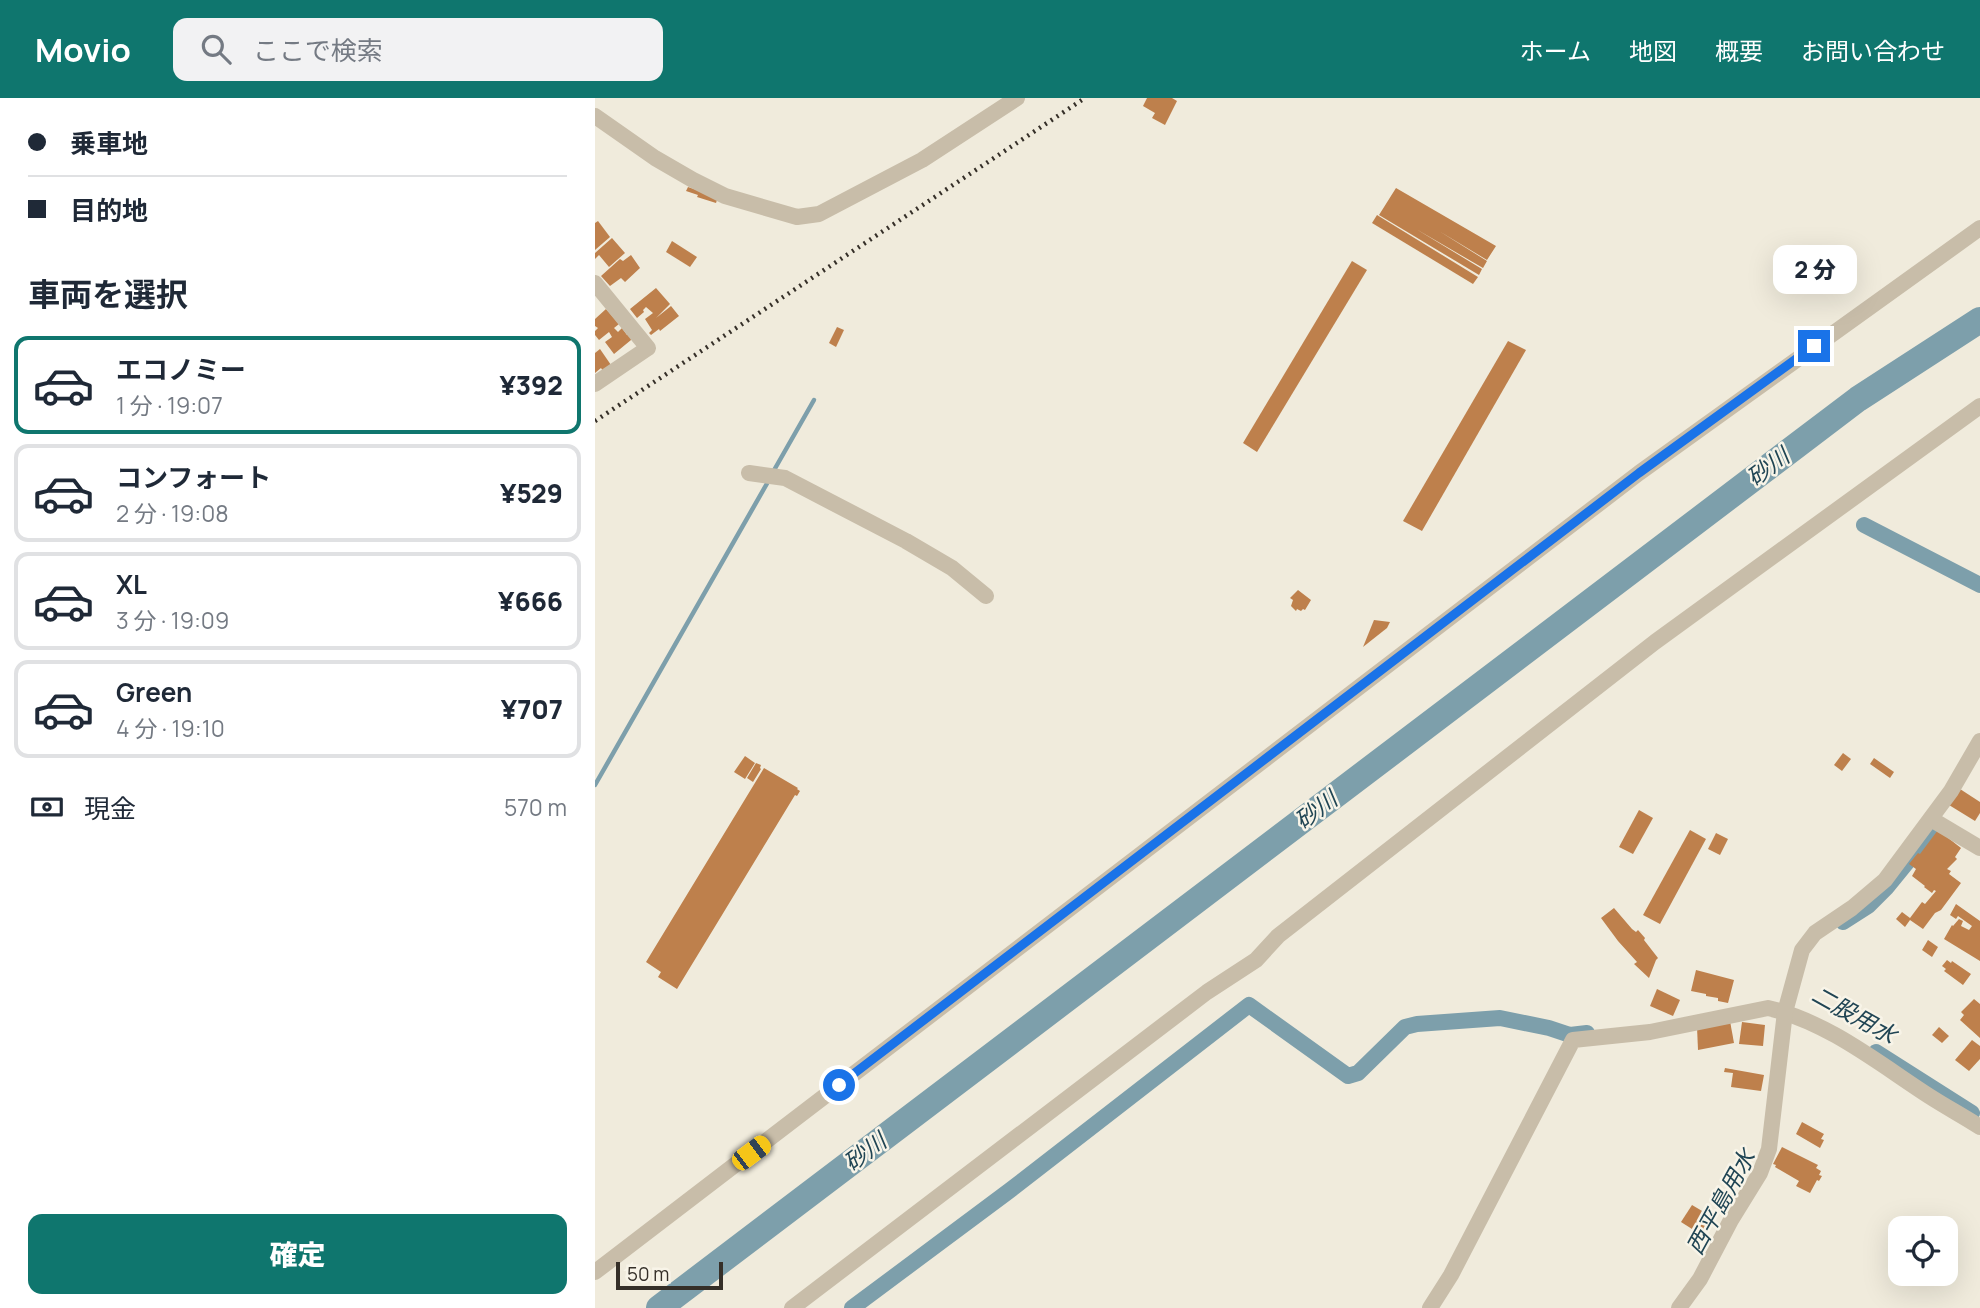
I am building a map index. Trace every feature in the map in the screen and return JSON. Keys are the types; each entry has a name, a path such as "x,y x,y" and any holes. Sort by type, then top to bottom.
{"street":[{"path":"595,116 655,159 693,180 725,195 797,217 819,214 922,160 1017,98"},
{"path":"595,1272 1628,481 1980,228"},
{"path":"595,283 648,348 595,384"},
{"path":"792,1308 1207,992 1256,960 1278,936 1655,642 1980,406"},
{"path":"749,473 785,478 952,568 986,596"},
{"path":"1679,1308 1700,1279 1760,1173 1769,1149 1785,1012 1802,950 1815,933 1852,908 1885,880 1951,791 1980,741"},
{"path":"1931,819 1980,848"},
{"path":"1430,1308 1451,1275 1573,1040 1650,1032 1768,1008 1785,1012 1848,1042 1980,1127"}],"building":[{"path":"1147,98 1172,98 1177,101 1165,125 1152,118 1155,113 1143,106"},
{"path":"688,187 718,197 716,203 686,191"},
{"path":"1396,188 1496,246 1487,260 1439,231 1487,261 1483,268 1416,229 1482,269 1479,275 1379,215"},
{"path":"1377,215 1478,277 1473,284 1372,223"},
{"path":"598,221 610,237 595,250 595,223"},
{"path":"612,238 625,253 609,267 599,255 595,259 595,253"},
{"path":"672,241 697,257 690,267 666,252"},
{"path":"631,255 640,268 625,282 621,278 610,286 601,276 620,259 623,261"},
{"path":"1352,261 1367,270 1257,452 1243,443"},
{"path":"656,288 670,304 656,318 671,306 679,316 651,335 649,333 652,330 645,319 653,313 646,307 637,318 630,309"},
{"path":"606,309 619,324 614,328 618,332 622,328 627,335 630,332 631,340 614,354 605,342 612,337 609,332 599,340 595,335 598,328 595,326 595,319"},
{"path":"837,327 844,330 836,347 829,343"},
{"path":"1508,341 1526,350 1422,531 1403,521"},
{"path":"600,349 611,365 595,373 595,353"},
{"path":"1298,590 1311,600 1305,610 1301,611 1296,611 1291,606 1293,600 1290,598"},
{"path":"1374,620 1390,622 1387,628 1363,647"},
{"path":"1843,753 1851,759 1842,771 1834,765"},
{"path":"745,756 755,763 745,779 734,772"},
{"path":"1874,758 1894,772 1890,778 1870,764"},
{"path":"756,763 761,765 761,769 753,782 747,778"},
{"path":"764,768 800,791 795,795 677,989 658,977 661,972 646,962"},
{"path":"1960,789 1980,802 1980,813 1975,821 1949,805"},
{"path":"1639,810 1653,818 1633,854 1619,847"},
{"path":"1690,830 1706,839 1660,924 1643,915"},
{"path":"1938,830 1961,848 1955,857 1957,859 1947,869 1951,871 1949,874 1961,883 1923,929 1910,920 1905,927 1896,919 1902,912 1910,918 1922,902 1925,904 1936,891 1932,893 1912,876 1916,869 1909,864"},
{"path":"1716,833 1728,839 1720,855 1708,849"},
{"path":"1956,904 1980,921 1980,961 1944,939 1959,919 1963,921 1961,926 1969,930 1972,926 1958,916 1956,919 1950,915"},
{"path":"1614,908 1632,929 1636,932 1638,930 1658,958 1649,978 1634,964 1637,962 1601,918"},
{"path":"1928,940 1938,947 1932,957 1922,950"},
{"path":"1947,960 1971,974 1963,985 1944,971 1946,969 1942,966"},
{"path":"1696,970 1734,980 1728,1003 1691,991"},
{"path":"1657,989 1680,1000 1673,1016 1650,1006"},
{"path":"1974,999 1980,1004 1980,1038 1960,1020 1964,1015 1961,1012"},
{"path":"1730,1021 1734,1043 1698,1050 1697,1027"},
{"path":"1742,1022 1765,1025 1763,1046 1739,1044"},
{"path":"1939,1027 1949,1036 1942,1043 1932,1035"},
{"path":"1972,1040 1980,1046 1980,1059 1969,1071 1955,1060"},
{"path":"1725,1068 1764,1075 1761,1091 1731,1087 1733,1073 1724,1072"},
{"path":"1802,1122 1824,1134 1820,1148 1796,1134"},
{"path":"1782,1147 1818,1165 1816,1168 1821,1171 1819,1175 1822,1176 1810,1193 1796,1186 1799,1181 1773,1164"},
{"path":"1692,1205 1714,1218 1703,1236 1681,1222"}],"waterway":[{"name":"砂川","path":"659,1308 1858,399 1980,320"},
{"path":"773,472 814,400"},
{"path":"595,785 769,480"},
{"name":"二股用水","path":"1864,525 1980,585"},
{"name":"二股用水","path":"1843,922 1868,906 1887,887 1931,833"},
{"path":"852,1308 1009,1191 1249,1005 1348,1076 1358,1073 1405,1027 1417,1024 1500,1018 1570,1035 1587,1033"},
{"name":"二股用水","path":"1876,1052 1972,1113"}],"railway":[{"path":"595,421 1085,98"}],"route":[{"path":"839,1085 1639,473 1814,346"}],"water label":[{"name":"西平島用水","path":"1721,1202"}]}
